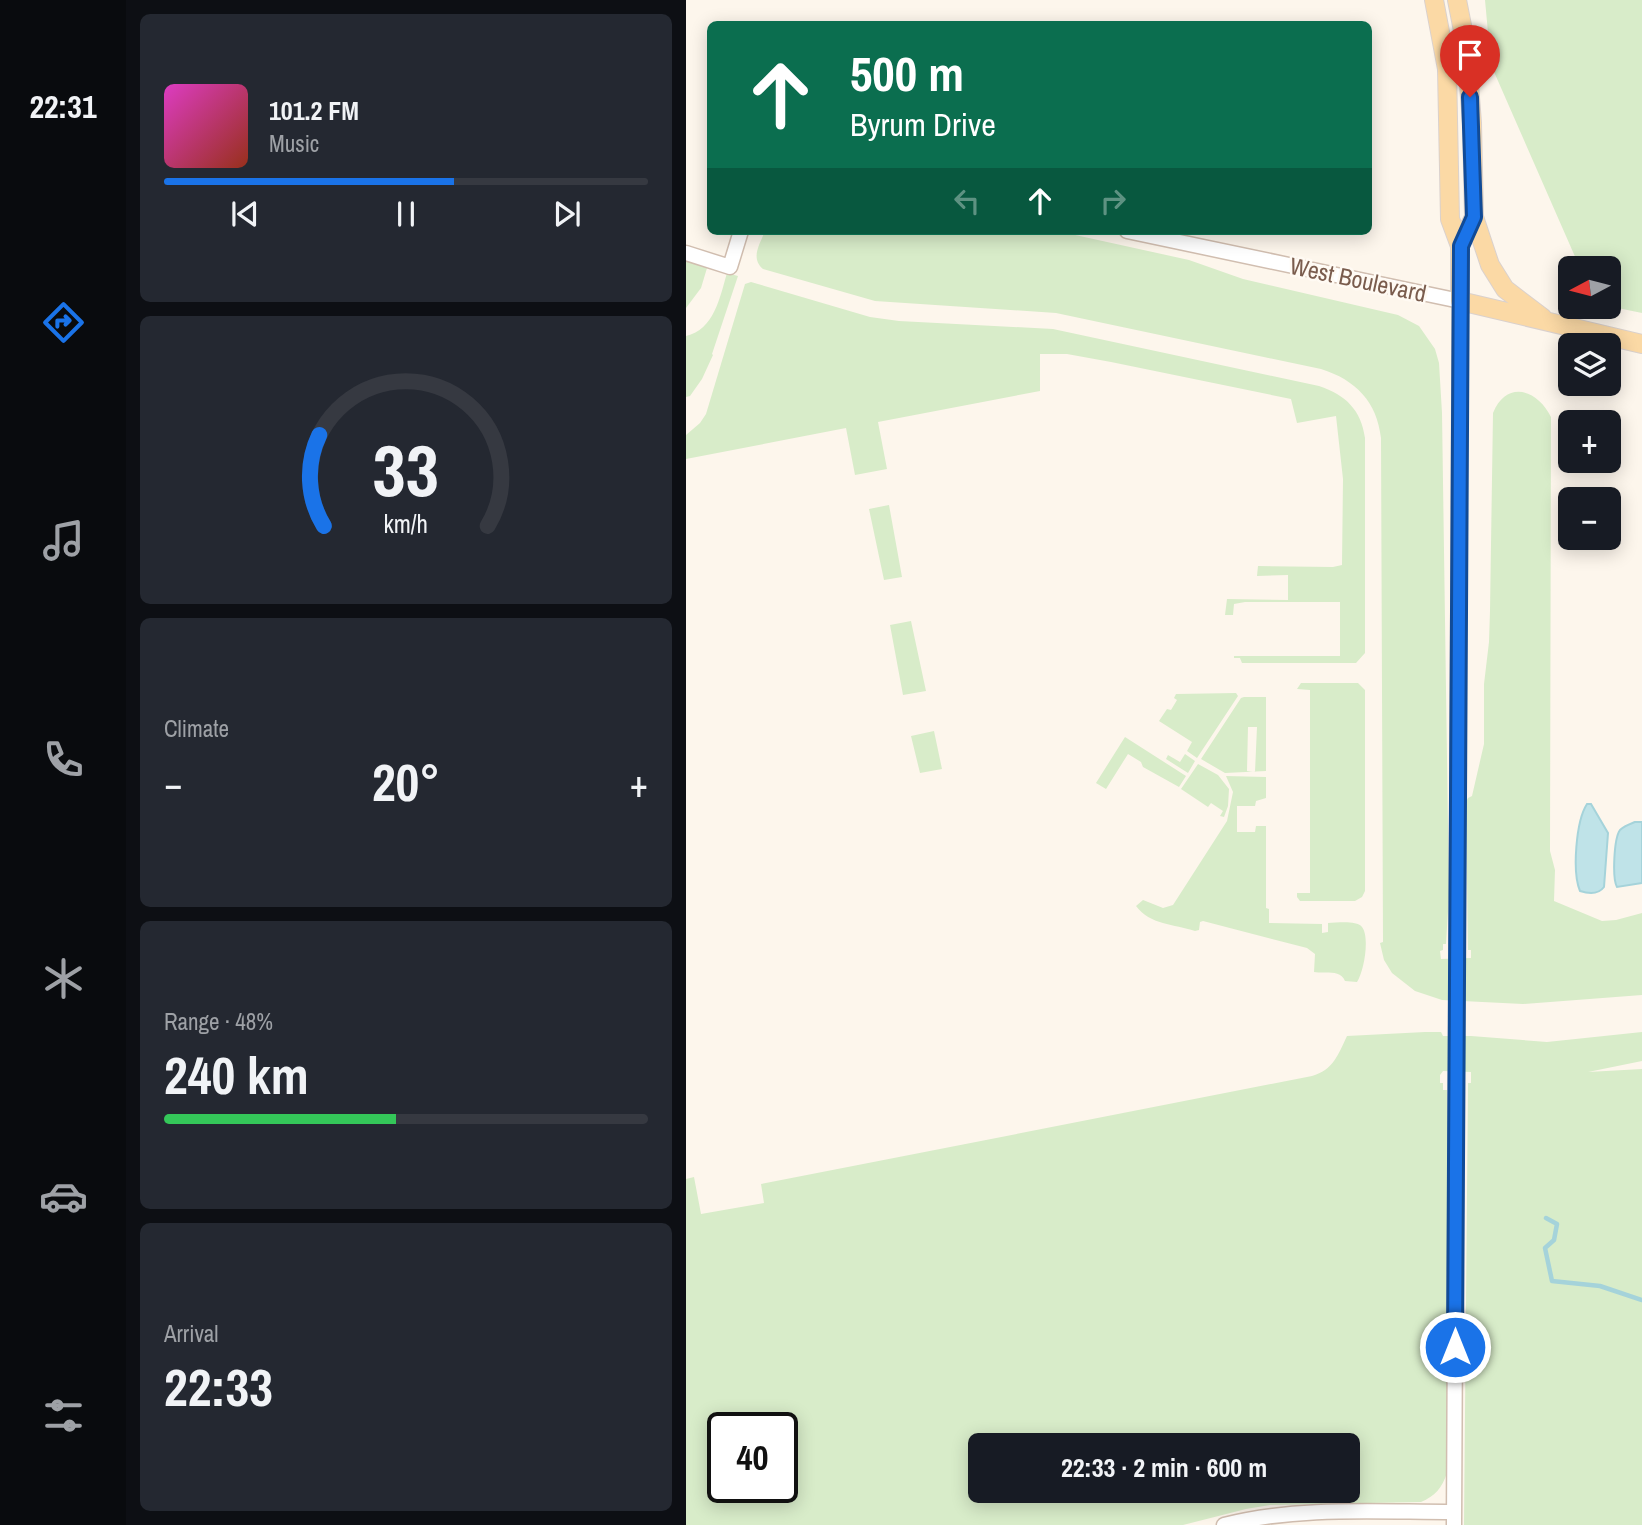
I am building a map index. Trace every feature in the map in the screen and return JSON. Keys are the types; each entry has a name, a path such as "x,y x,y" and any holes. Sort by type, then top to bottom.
{"main road":[{"path":"1434,0 1447,69 1450,219 1461,246"},
{"path":"1457,0 1466,46 1472,123 1474,217 1490,265 1505,289 1549,322"},
{"path":"1474,217 1461,246 1460,301 1642,344"}],"street":[{"path":"686,253 730,267 740,235"},
{"name":"West Boulevard","path":"1146,235 1460,301 1454,1519"},
{"path":"1224,1525 1269,1516 1304,1513 1454,1519"}],"green space":[{"path":"1485,0 1642,0 1642,313 1621,309 1621,256 1575,256 1491,65"},
{"path":"763,235 1075,235 1189,260 1243,279 1398,315 1419,326 1435,349 1439,363 1442,413 1449,895 1446,944 1443,944 1443,950 1440,951 1441,959 1471,958 1471,950 1468,950 1466,802 1472,796 1484,744 1484,684 1490,611 1493,413 1506,395 1514,392 1531,395 1538,400 1551,417 1550,851 1555,870 1554,901 1602,921 1642,913 1642,995 1523,1004 1442,1000 1415,991 1392,973 1384,960 1380,943 1383,942 1381,438 1375,414 1363,394 1354,386 1345,379 1321,369 1056,313 875,301 763,269 757,260"},
{"path":"686,261 707,268 701,288 686,308"},
{"path":"727,273 738,276 713,355 702,379 690,396 686,397 686,336 696,333 709,320"},
{"path":"751,282 870,317 1053,329 1319,386 1337,394 1356,412 1365,438 1365,653 1356,663 1242,663 1240,658 1234,658 1340,656 1340,602 1245,602 1234,604 1233,615 1225,615 1227,599 1288,600 1288,575 1257,576 1258,566 1342,565 1343,479 1336,416 1297,423 1291,399 1067,354 1040,354 1040,391 878,422 887,469 855,475 846,428 686,459 686,435 706,414 745,284"},
{"path":"889,505 902,577 884,580 869,509"},
{"path":"911,621 926,691 903,695 890,625"},
{"path":"1301,683 1358,683 1365,690 1365,891 1362,897 1355,901 1300,901 1297,897 1297,893 1310,893 1310,690 1297,689"},
{"path":"1236,693 1238,696 1197,758 1187,751 1192,742 1159,721 1167,709 1171,710 1177,700 1174,698 1176,694"},
{"path":"1266,697 1266,771 1255,772 1257,727 1248,727 1247,771 1252,772 1225,773 1201,759 1241,698"},
{"path":"934,731 942,769 920,773 911,736"},
{"path":"1125,737 1186,776 1179,787 1143,767 1141,762 1128,754 1106,789 1096,783"},
{"path":"1185,754 1195,761 1188,773 1166,759 1168,755 1180,762"},
{"path":"1198,764 1218,775 1229,789 1224,817 1220,816 1223,811 1211,803 1208,807 1181,789"},
{"path":"1226,776 1266,777 1266,798 1256,801 1255,806 1237,806 1237,832 1255,832 1256,826 1266,826 1266,908 1269,909 1269,923 1322,924 1322,933 1328,932 1328,923 1355,923 1362,927 1366,946 1364,963 1357,982 1345,981 1336,973 1314,972 1315,954 1307,948 1203,921 1200,922 1199,930 1195,931 1155,920 1136,906 1143,900 1163,908 1173,905 1227,821 1233,792"},
{"path":"1441,1032 1443,1036 1547,1042 1642,1032 1642,1061 1588,1072 1642,1069 1642,1525 1464,1525 1468,1083 1471,1083 1471,1072 1443,1071 1440,1083 1443,1083 1443,1090 1447,1090 1448,1127 1447,1473 1437,1491 1426,1500 1421,1502 1270,1505 1183,1525 686,1525 686,1179 694,1177 701,1214 764,1203 761,1184 1312,1076 1330,1066 1347,1036"}],"water":[{"path":"1587,804 1591,804 1608,833 1604,887 1593,893 1580,891 1576,872 1578,834"},
{"path":"1642,822 1642,883 1617,887 1614,867 1618,834 1627,825"}],"waterway":[{"path":"1546,1218 1557,1224 1554,1240 1545,1248 1552,1281 1600,1286 1642,1300"}],"route":[{"path":"1455,1347 1461,246 1474,217 1470,97"}]}
